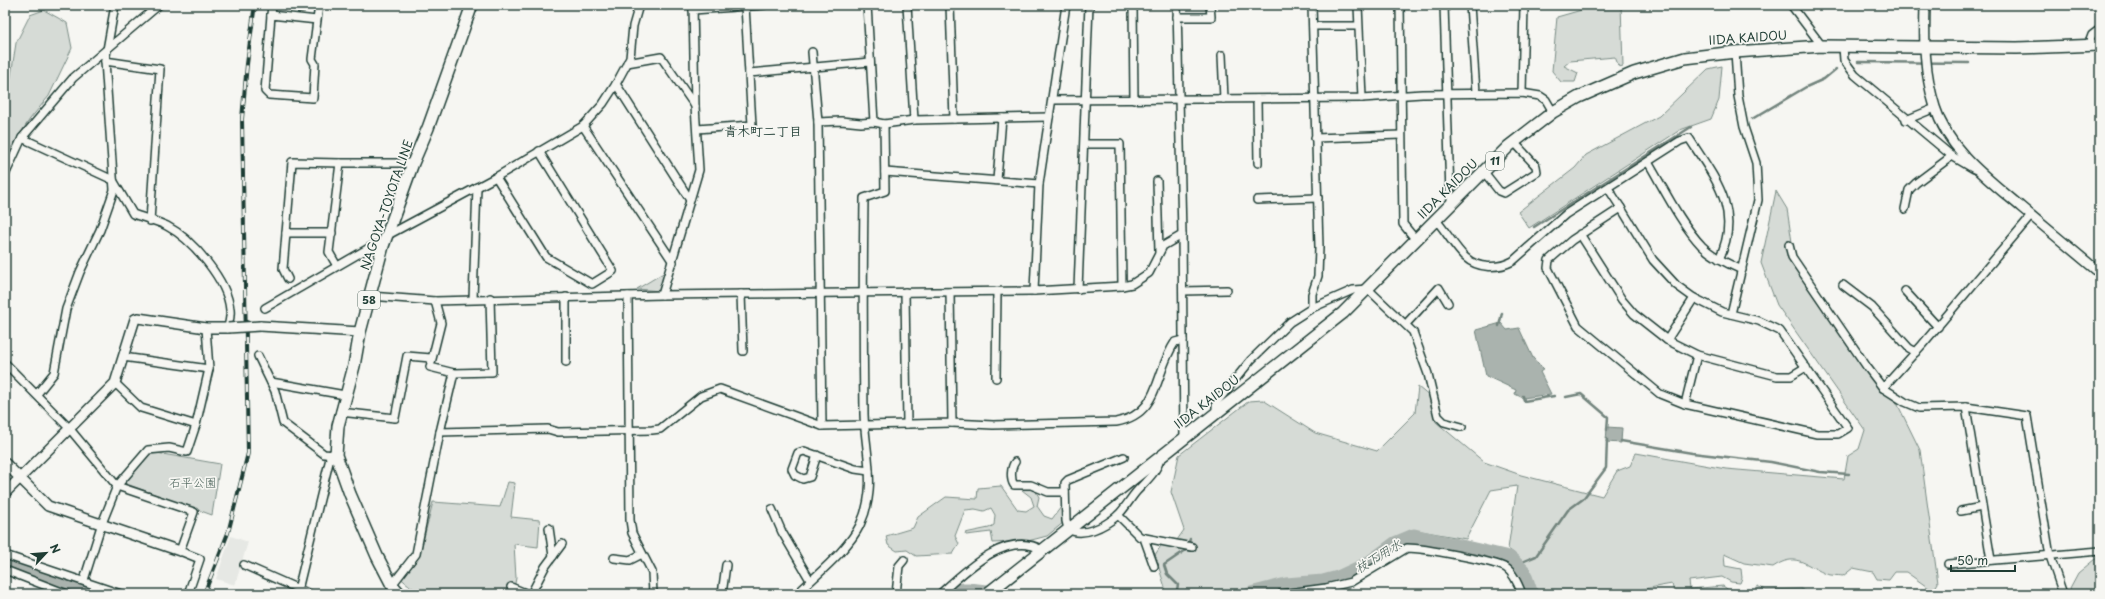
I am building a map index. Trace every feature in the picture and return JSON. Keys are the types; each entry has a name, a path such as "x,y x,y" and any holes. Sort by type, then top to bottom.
{"main road":[{"name":"NAGOYA-TOYOTA LINE","path":"400,594 392,585 360,521 333,454 340,412 354,366 360,332 383,246 413,163 428,128 472,5"},
{"name":"IIDA KAIDOU","path":"987,594 1318,333 1368,289 1514,142 1553,112 1600,87 1634,73 1685,58 1735,52 1822,46 1924,48 2100,45"}],"street":[{"path":"37,394 54,373 66,308 80,272 100,230 114,190 105,61 115,5"},
{"path":"5,175 22,138 32,124 82,68 108,50 160,5"},
{"path":"272,5 265,91 268,95 313,98 314,64 312,59 319,5"},
{"path":"388,235 496,177 583,126 603,104 630,58 633,26 639,5"},
{"path":"662,295 699,170 695,106 693,7 764,5"},
{"path":"867,5 874,122"},
{"path":"907,5 914,120"},
{"path":"950,5 954,119"},
{"path":"1034,291 1039,184 1049,116 1053,100 1066,5"},
{"path":"1078,289 1087,100 1089,5"},
{"path":"1133,5 1134,100"},
{"path":"1176,5 1182,235 1184,438"},
{"path":"1177,17 1211,17 1210,5"},
{"path":"1312,5 1319,247 1318,276 1312,294 1312,308"},
{"path":"1358,5 1362,98"},
{"path":"1400,5 1403,224 1416,240"},
{"path":"1444,5 1446,87 1448,93 1450,194 1452,204"},
{"path":"1470,5 1476,92"},
{"path":"1522,93 1524,5"},
{"path":"1791,5 1822,46"},
{"path":"1925,5 1925,63 1935,108 1946,130 1957,147 1982,173 2100,273"},
{"path":"697,129 752,125 745,6"},
{"path":"271,15 317,20"},
{"path":"1313,26 1358,26"},
{"path":"2088,46 2092,35 2100,29"},
{"path":"1843,47 1844,60 1855,75 1906,120 1952,156 1982,173"},
{"path":"812,52 818,122 822,426"},
{"path":"1731,314 1758,200 1756,163 1744,127 1738,96 1735,52"},
{"path":"1222,55 1224,99"},
{"path":"628,62 661,57 695,106"},
{"path":"105,61 160,70 150,221"},
{"path":"749,73 870,62"},
{"path":"616,84 690,200"},
{"path":"1053,100 1257,100 1362,98 1476,92 1522,93 1540,96 1546,100 1553,112"},
{"path":"1257,100 1258,163"},
{"path":"1906,120 1935,108"},
{"path":"818,122 842,120 861,124 874,122 884,124 914,120 1049,116"},
{"path":"997,180 1002,118"},
{"path":"797,594 847,544 860,526 870,497 869,471 864,427 864,198 885,191 884,124"},
{"path":"583,126 673,262"},
{"path":"1316,138 1401,135"},
{"path":"22,138 113,180 133,214 150,221 166,225 188,241 216,273 230,309 228,328"},
{"path":"1436,220 1465,257 1479,264 1500,266 1513,261 1566,214 1680,141 1689,138 1719,184 1727,208 1727,237 1719,259"},
{"path":"1484,172 1499,191 1504,193 1537,172 1536,166 1514,142"},
{"path":"1085,144 1120,144 1122,286"},
{"path":"539,151 613,270 592,284 590,296"},
{"path":"1905,209 1909,190 1952,156"},
{"path":"288,279 283,269 292,162 413,163"},
{"path":"1648,162 1692,233 1703,247 1719,259 1742,270"},
{"path":"338,266 329,252 340,163"},
{"path":"885,172 1039,184"},
{"path":"496,177 546,257 592,284"},
{"path":"1157,181 1159,252"},
{"path":"473,299 477,187"},
{"path":"1608,188 1653,260 1676,285 1694,298 1731,314 1759,321 1775,327 1784,336 1848,428 1838,434 1817,434 1671,400 1649,386 1585,334 1572,318 1548,268 1549,260 1580,234 1620,208"},
{"path":"1257,200 1318,198"},
{"path":"1883,388 1938,327 2031,216"},
{"path":"286,233 332,233"},
{"path":"1580,234 1622,300 1634,314 1667,340 1697,355 1777,376 1791,376 1806,368"},
{"path":"370,296 436,301 490,298 590,296 1034,291 1122,286 1132,284 1149,272 1163,246 1182,235"},
{"path":"265,308 374,245 383,246"},
{"path":"1789,245 1792,257 1883,388 1905,402 1919,408 1966,407 2027,416 2050,556 2063,594"},
{"path":"1843,285 1872,307 1909,348 1916,352"},
{"path":"1406,324 1439,288 1448,303"},
{"path":"1216,412 1216,403 1251,360 1290,322 1312,308 1353,290 1368,289 1413,332 1421,352 1438,416 1444,422 1462,427"},
{"path":"1183,291 1227,290"},
{"path":"1905,290 1938,327"},
{"path":"996,378 997,291"},
{"path":"905,292 907,424"},
{"path":"950,292 952,423"},
{"path":"741,294 743,351"},
{"path":"628,296 629,430 632,533 652,572 653,594"},
{"path":"566,297 566,362"},
{"path":"436,301 441,323 431,358 430,368 454,373 492,372 490,298"},
{"path":"1667,340 1694,298"},
{"path":"5,493 115,383 135,319 138,318 206,328 260,326 360,332"},
{"path":"84,580 101,526 117,486 148,450 169,448 187,452 196,425 209,369 206,328"},
{"path":"440,432 548,430 558,432 660,429 701,396 720,389 822,426 864,427 952,423 993,425 1116,422 1130,419 1149,404 1168,352 1175,342 1183,340"},
{"path":"1685,404 1697,355"},
{"path":"258,356 275,391 283,423 324,454 333,454 298,591"},
{"path":"340,412 395,418 408,356 431,358"},
{"path":"123,357 209,369"},
{"path":"5,363 69,428 117,486 194,512 180,551"},
{"path":"392,585 416,554 440,432 454,373"},
{"path":"271,382 345,395"},
{"path":"115,383 141,408 196,425"},
{"path":"1966,407 1991,560"},
{"path":"816,455 855,469 869,471"},
{"path":"1124,457 1064,483 1066,521 1068,529 1074,533 1088,531 1107,523 1118,515 1154,472 1160,457"},
{"path":"1015,462 1012,467 1012,482 1014,485 1030,485 1048,492 1065,492"},
{"path":"5,463 48,506 101,526 180,551 200,560 188,594"},
{"path":"1961,511 1982,507"},
{"path":"772,509 782,532 810,580"},
{"path":"1118,515 1144,538 1154,566"},
{"path":"549,528 553,556"},
{"path":"1144,538 1189,546"},
{"path":"511,587 530,594 562,544"},
{"path":"940,594 986,555 996,550 1033,544 1042,550"},
{"path":"1281,594 1326,588 1351,582 1407,548 1466,558 1506,568 1512,573 1522,594"},
{"path":"1948,564 2100,551"},
{"path":"614,558 630,560 642,554"},
{"path":"5,555 84,580 121,594"},
{"path":"896,594 899,566 904,560"},
{"path":"244,565 298,591 310,594"},
{"path":"722,594 726,565"},
{"path":"5,570 67,594"}],"shaded area":[{"path":"1501,323 1507,330 1519,328 1533,358 1544,369 1540,372 1551,394 1523,398 1515,394 1516,390 1486,376 1476,330"},
{"path":"1607,427 1622,428 1621,443 1606,442"},
{"path":"231,536 248,542 235,585 216,579"}],"green space":[{"path":"1599,5 1621,5 1623,66 1619,67 1615,57 1570,61 1564,66 1578,73 1575,82 1561,82 1552,71 1557,17"},
{"path":"44,10 67,23 72,48 49,96 30,119 5,157 5,83 10,82 16,43 30,15"},
{"path":"1722,66 1719,100 1711,119 1680,130 1529,228 1518,212 1575,168 1586,155 1659,116 1708,69"},
{"path":"1776,191 1787,209 1795,262 1859,360 1897,403 1920,450 1938,583 1933,591 1906,572 1895,572 1889,580 1877,579 1873,572 1853,568 1843,576 1829,575 1800,561 1788,560 1773,567 1744,563 1724,554 1725,566 1741,569 1742,578 1740,583 1731,582 1722,577 1689,581 1690,589 1723,586 1734,594 1662,594 1674,592 1672,584 1616,594 1534,594 1527,568 1520,558 1508,549 1517,486 1491,490 1466,539 1421,531 1408,532 1351,567 1321,577 1282,580 1256,588 1245,594 1167,594 1155,555 1162,544 1177,540 1184,530 1171,492 1179,455 1249,401 1263,400 1315,433 1377,451 1415,413 1418,387 1430,397 1436,422 1484,462 1521,475 1602,496 1617,471 1630,466 1636,453 1726,469 1844,479 1848,456 1859,449 1865,430 1777,305 1761,263"},
{"path":"665,272 660,291 637,289"},
{"name":"石平公園","path":"151,452 220,464 212,515 124,483"},
{"path":"508,482 515,483 511,517 540,520 538,547 514,544 516,578 513,594 420,594 394,573 420,553 433,502 500,507"},
{"path":"1001,486 1018,510 1026,511 1034,506 1031,497 1022,490 1024,486 1034,488 1039,497 1037,506 1044,516 1052,519 1064,503 1064,522 1047,536 1028,541 993,543 991,532 966,535 965,533 989,528 994,525 995,515 991,508 984,511 975,509 965,510 955,536 959,544 953,554 916,556 907,550 897,551 888,545 886,536 913,528 918,517 946,497 977,499 978,488"},
{"path":"2095,559 2100,559 2100,594 2072,594 2070,588 2078,573"},
{"path":"1757,586 1766,590 1801,589 1806,592 1830,594 1747,594 1755,592"}],"waterway":[{"path":"1858,62 1969,63"},
{"path":"1752,119 1806,87 1824,79 1836,69"},
{"path":"1534,227 1691,127"},
{"path":"1499,326 1502,313"},
{"path":"1566,397 1581,394 1608,417 1607,430"},
{"path":"1523,396 1524,401 1554,396"},
{"path":"1517,564 1536,556 1568,510 1583,499 1606,468 1607,439"},
{"path":"1621,441 1692,453 1771,462 1820,472 1849,474"},
{"name":"枝下用水","path":"1251,594 1286,585 1323,582 1338,578 1368,564 1395,544 1414,536 1509,558 1523,571 1531,594"},
{"path":"1176,594 1178,585 1167,574 1164,565 1186,550 1190,539"},
{"name":"枝下用水","path":"5,566 87,594"},
{"name":"枝下用水","path":"958,594 963,590 1005,594"}],"railway":[{"path":"204,594 228,533 248,453 242,119 254,11 258,5"}],"district":[{"name":"青木町二丁目","path":"763,131"}]}
